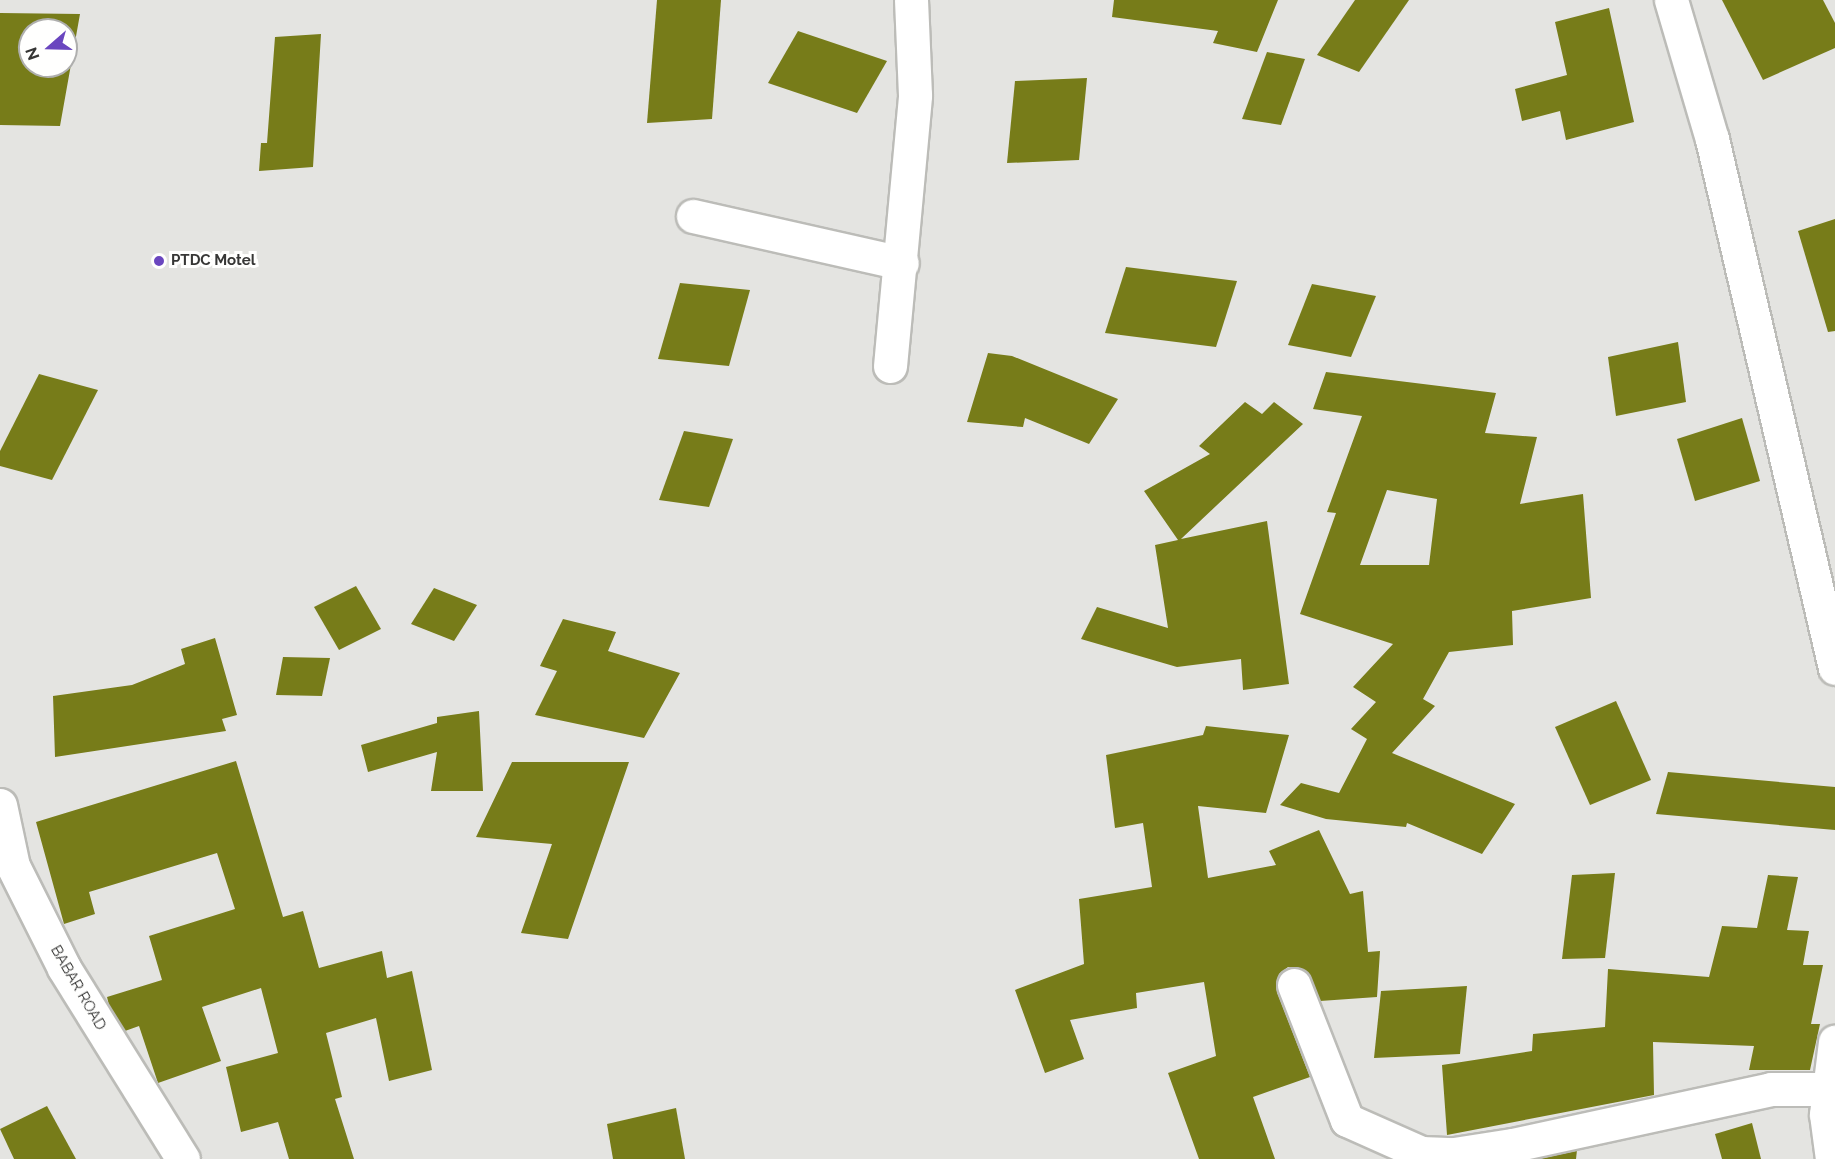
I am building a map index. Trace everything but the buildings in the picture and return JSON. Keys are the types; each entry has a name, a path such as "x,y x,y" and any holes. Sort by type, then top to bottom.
{"street":[{"path":"890,366 902,263 915,95 911,0"},
{"path":"1671,0 1712,139 1835,669"},
{"path":"693,216 902,263"},
{"name":"BABAR ROAD","path":"0,805 13,866 64,968 183,1159"},
{"path":"1294,985 1347,1120 1420,1153 1513,1145 1771,1089 1832,1089"},
{"path":"1832,1159 1826,1114 1832,1089 1835,1042"}],"place":[{"name":"PTDC Motel","path":"159,261"}]}
